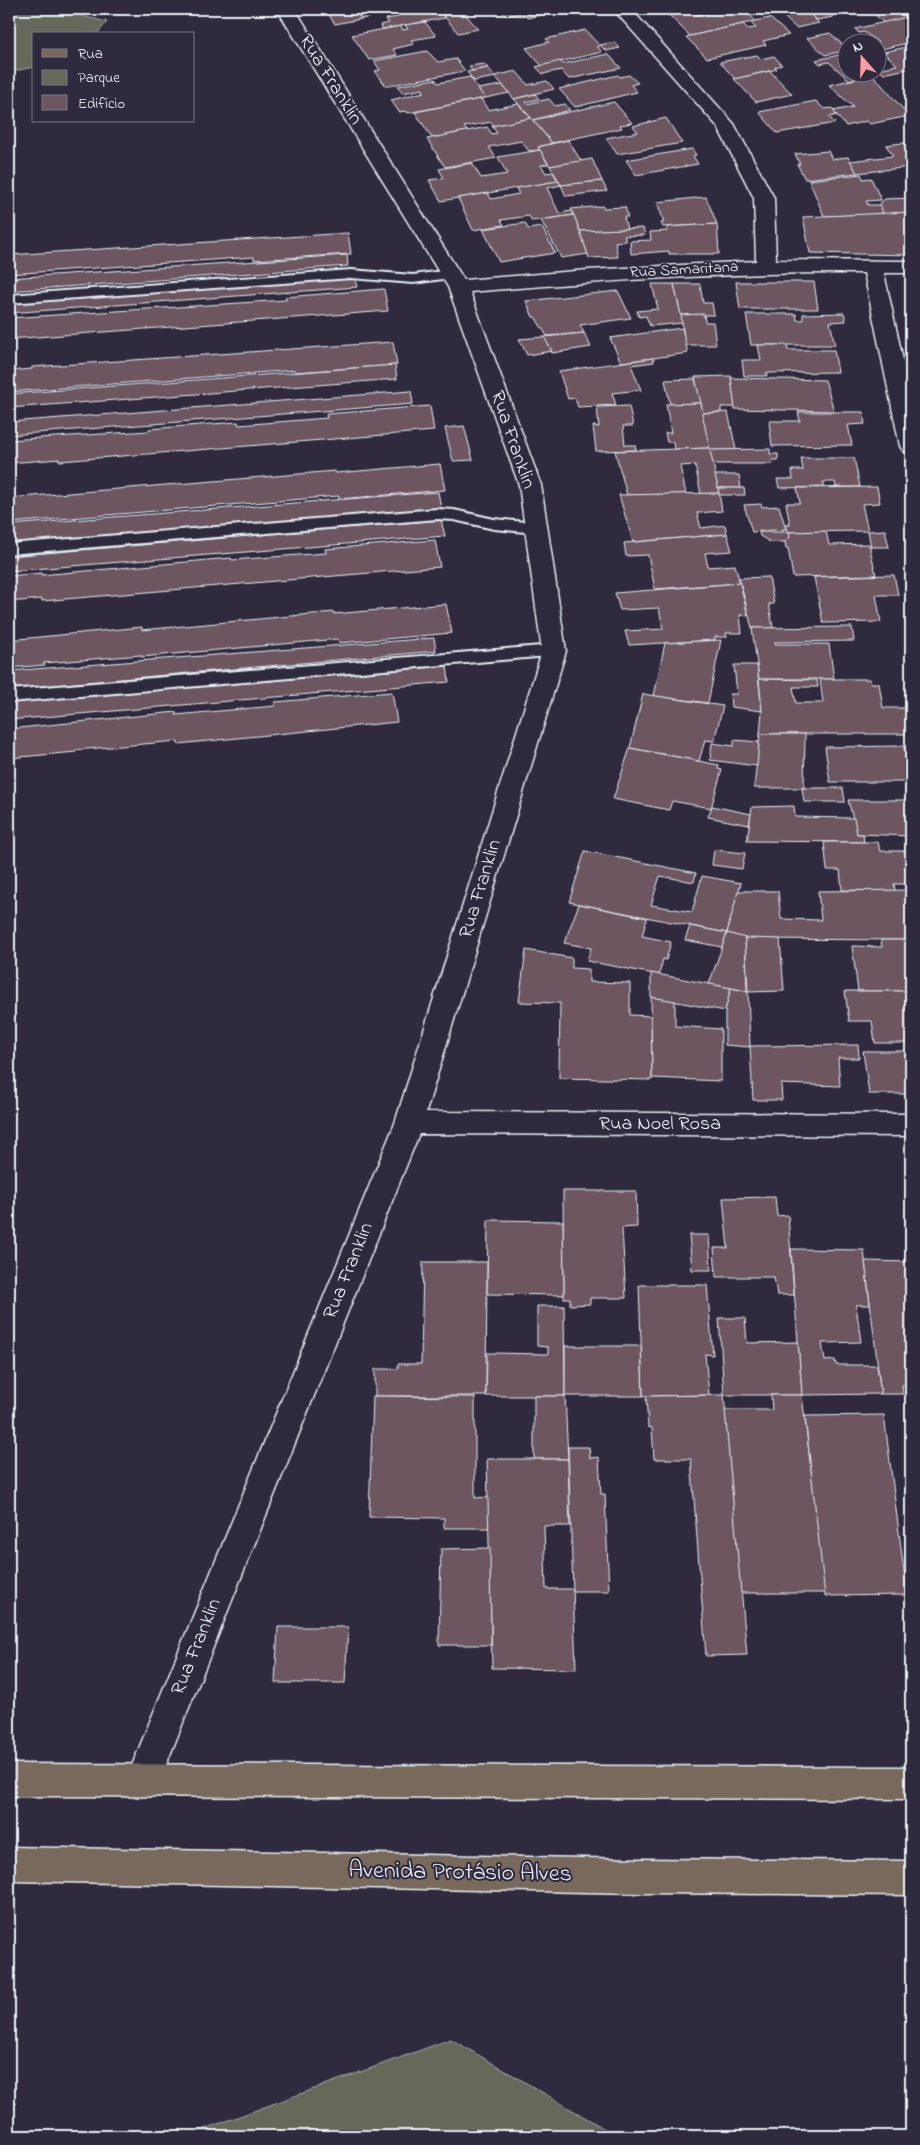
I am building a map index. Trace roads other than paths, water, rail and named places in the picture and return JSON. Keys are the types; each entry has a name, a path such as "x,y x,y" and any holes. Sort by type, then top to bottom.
{"main road":[{"path":"9,1780 911,1783"},
{"name":"Avenida Protásio Alves","path":"9,1864 639,1876 911,1878"}],"street":[{"name":"Rua Franklin","path":"144,1780 409,1122 554,651 530,485 454,281 286,9"},
{"path":"622,9 725,124 764,198 766,266"},
{"name":"Rua Samaritana","path":"454,281 766,266 911,266"},
{"path":"873,267 911,446"},
{"name":"Rua Noel Rosa","path":"409,1122 911,1125"}],"lane":[{"path":"9,299 351,274 454,281"},
{"path":"9,549 437,514 454,515 494,524 536,528"},
{"path":"9,696 554,651"}]}
